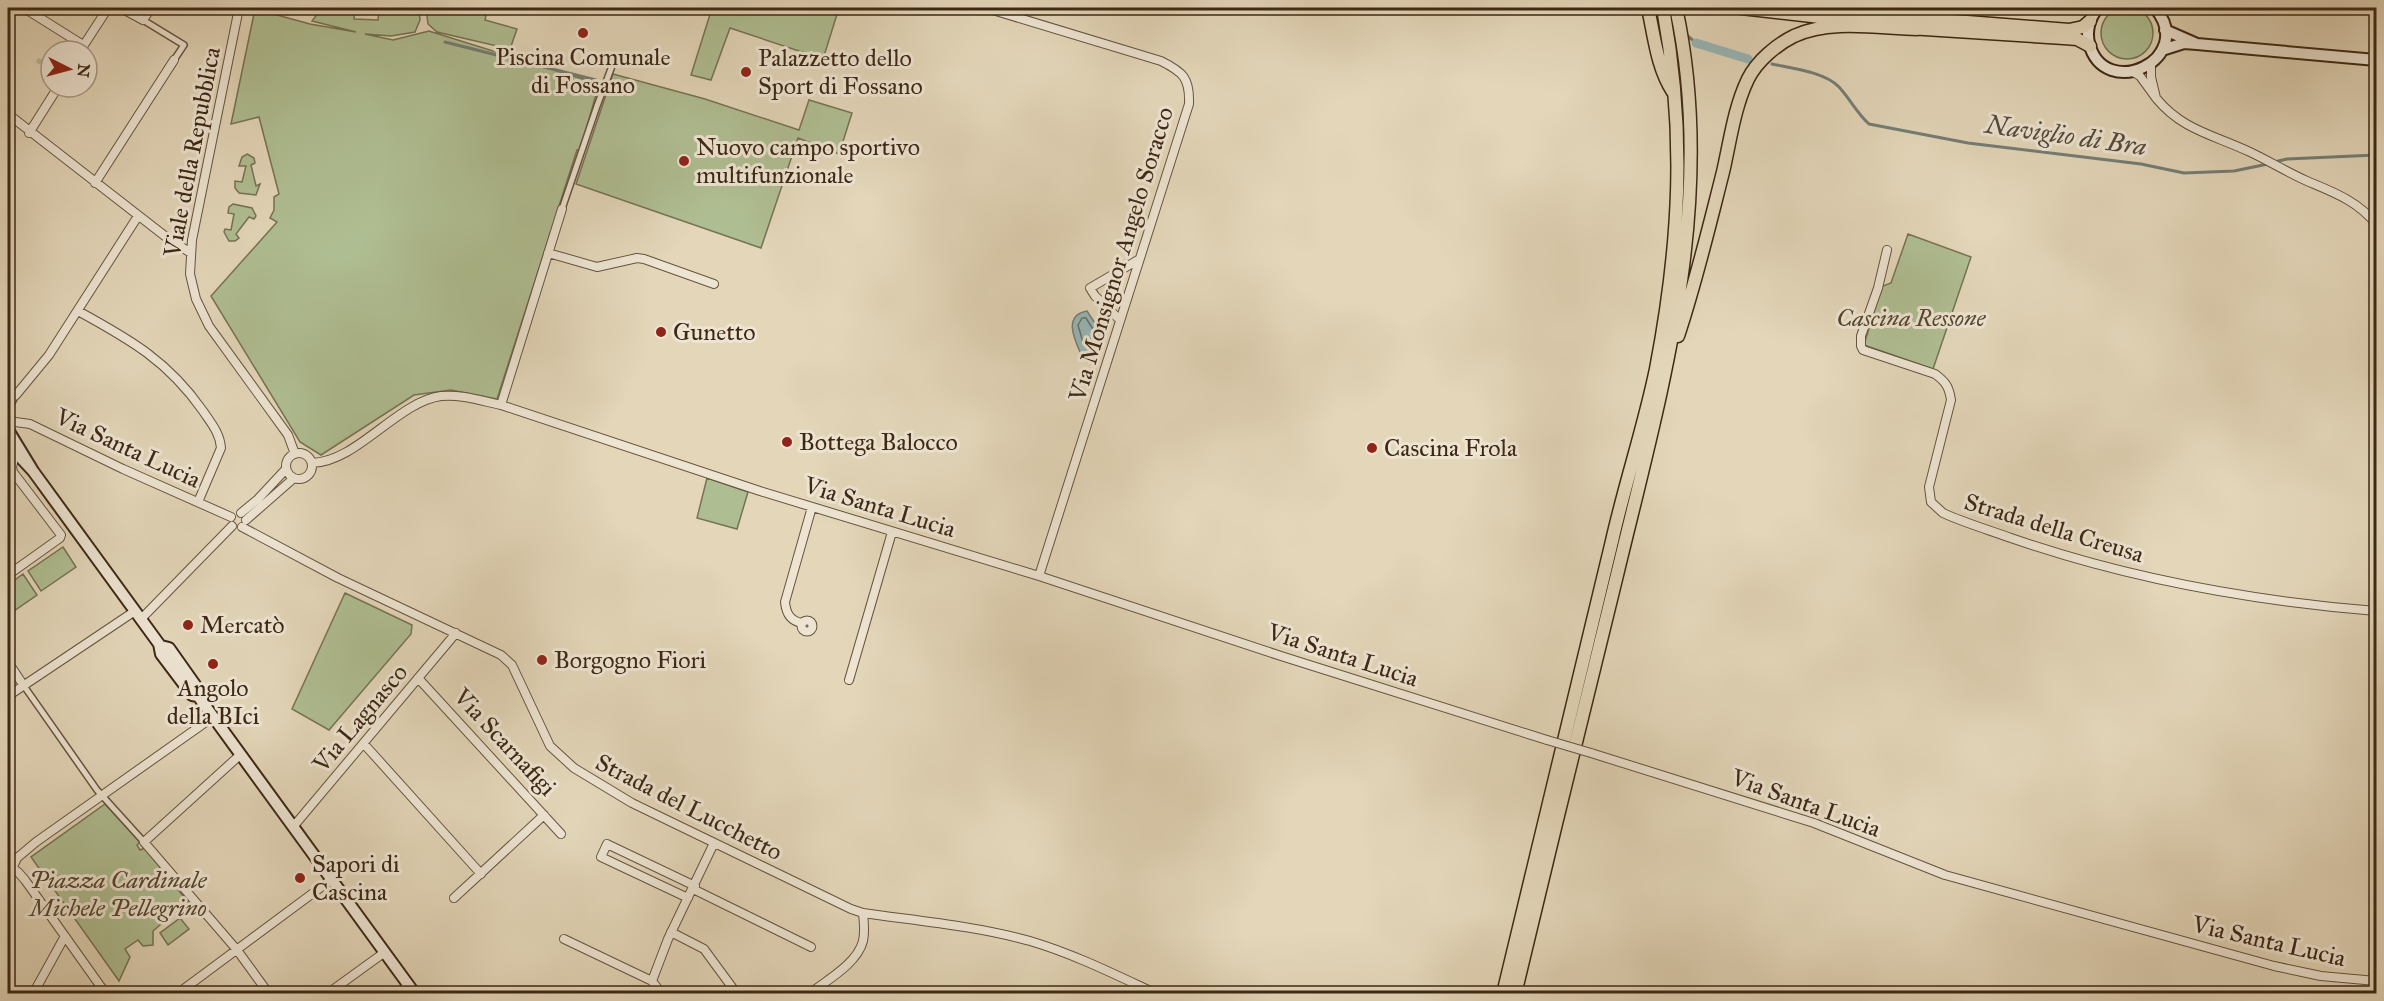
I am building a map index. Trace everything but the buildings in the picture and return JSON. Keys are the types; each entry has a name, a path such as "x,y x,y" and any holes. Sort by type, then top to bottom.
{"highway":[{"path":"1503,993 1618,512 1655,372 1671,281 1678,211 1676,98 1648,8"},
{"path":"1663,8 1666,60"},
{"path":"1515,993 1663,386 1683,278 1692,168 1685,56 1676,8"},
{"path":"1741,8 1824,12 1917,24 2070,38 2083,41 2090,46"},
{"path":"1663,386 1688,307 1734,123 1748,79 1767,55 1796,36 1822,27 1917,24 2069,30 2083,27 2090,21"}],"main road":[{"path":"2098,8 2090,21 2088,38 2090,46 2098,59 2107,67 2117,71 2133,72 2151,64 2162,50 2165,30 2160,13 2155,8"},
{"path":"2165,30 2197,44"},
{"path":"2162,50 2184,44 2197,44 2376,60"},
{"path":"8,421 8,430 33,471 161,646 169,648 198,689 197,696 385,952 405,991"},
{"path":"8,444 33,471"}],"street":[{"path":"24,8 69,39"},
{"path":"88,39 108,8"},
{"path":"95,183 184,45 121,8"},
{"path":"143,20 151,8"},
{"name":"Viale della Repubblica","path":"239,8 191,253 190,274 192,287 205,317 288,435 295,454"},
{"name":"Via Monsignor Angelo Soracco","path":"986,8 1161,61 1176,68 1186,80 1189,104 1039,576"},
{"path":"501,405 562,209 597,106 617,59"},
{"path":"2151,64 2151,77 2156,98"},
{"path":"2133,72 2140,76 2167,111 2180,122 2263,158 2278,168 2355,203 2376,224"},
{"path":"29,133 50,99"},
{"path":"8,114 29,133 138,216 191,253"},
{"path":"8,410 16,395 49,355 138,216"},
{"name":"Strada della Creusa","path":"1887,250 1878,288 1861,336 1861,346 1863,350 1935,374 1944,380 1949,388 1951,400 1929,487 1931,502 1943,513 2054,553 2148,578 2223,592 2376,611"},
{"path":"548,253 597,267 638,258 645,259 714,284"},
{"path":"1120,320 1095,296 1090,288 1138,260"},
{"path":"78,311 119,333 164,365 186,387 213,425 221,439 222,448 198,502"},
{"name":"Via Santa Lucia","path":"312,463 331,460 422,402 431,399 452,396 501,405 812,507 1039,576 1275,654 1814,823 1906,861 1987,888 2274,966 2322,976 2376,981"},
{"name":"Via Santa Lucia","path":"8,421 30,424 198,502 232,521 237,528 244,524"},
{"path":"8,575 61,535 14,472 12,467 15,454"},
{"path":"8,696 138,614 232,521 234,513 241,513 258,499 286,469 288,460 295,454 305,455 312,463 308,476 301,479 294,478 286,469"},
{"path":"241,513 244,524 294,478"},
{"path":"802,623 795,622 789,615 785,602 812,507"},
{"name":"Strada del Lucchetto","path":"244,524 338,578 508,660 512,664 549,746 574,768 632,803 813,892 863,913 972,928 1031,942 1091,963 1157,993"},
{"path":"849,680 892,532"},
{"name":"Via Lagnasco","path":"293,827 456,633"},
{"path":"8,662 102,796 237,950 269,993"},
{"name":"Via Scarnafigi","path":"418,678 561,834"},
{"path":"106,993 25,880 10,866 20,854 213,717"},
{"path":"364,744 481,874"},
{"path":"144,842 240,755"},
{"path":"454,898 544,814"},
{"path":"652,981 671,932 714,843"},
{"path":"688,898 602,857 607,844 812,947"},
{"path":"177,993 332,879"},
{"path":"809,993 834,975 860,949 864,932 863,913"},
{"path":"671,932 704,949 737,993"},
{"path":"33,993 65,936"},
{"path":"564,939 652,981 662,993"},
{"path":"327,993 385,952"}],"green space":[{"path":"2127,7 2137,9 2145,15 2151,23 2153,33 2151,43 2145,51 2137,57 2127,59 2117,57 2109,51 2103,43 2101,33 2103,23 2109,15 2117,9"},
{"path":"322,8 355,8 354,19 378,20 379,8 419,8 420,20 415,32 391,36 365,34 393,40 429,31 599,84 580,151 577,150 497,399 451,390 414,395 321,455 300,442 211,296 277,222 270,218 274,210 274,197 279,194 259,117 231,124 255,9 310,24 356,32 312,21"},
{"path":"426,8 476,8 475,12 486,15 485,20 517,29 510,49 437,32 428,24"},
{"path":"712,8 839,8 823,59 730,28 711,80 691,75"},
{"name":"Nuovo campo sportivo multifunzionale","path":"613,74 705,99 799,130 809,100 852,113 839,154 798,138 761,248 576,184"},
{"path":"247,154 254,158 255,163 251,165 256,186 260,184 256,195 239,193 235,188 235,181 242,182 246,166 239,166 242,157"},
{"path":"233,204 252,208 256,216 254,219 249,217 236,234 239,238 229,241 224,232 225,229 231,230 234,214 228,213 229,207"},
{"name":"Cascina Ressone","path":"1908,234 1971,257 1933,369 1864,345 1880,291 1883,286 1891,283"},
{"path":"707,478 748,492 737,529 697,518"},
{"path":"63,547 76,567 41,591 28,571"},
{"path":"23,574 37,595 8,615 8,585"},
{"path":"345,593 412,625 411,634 329,730 292,709"},
{"name":"Piazza Cardinale Michele Pellegrino","path":"105,804 140,842 137,845 140,850 145,848 196,912 191,917 182,906 153,931 153,945 143,946 138,940 125,949 130,957 119,981 31,857"},
{"path":"180,918 189,929 168,945 160,933"}],"water":[{"path":"1087,311 1100,331 1092,356 1087,362 1083,359 1077,345 1072,324 1074,318"}],"waterway":[{"name":"Naviglio di Bra","path":"1683,32 1696,43"},
{"path":"445,42 596,80"},
{"name":"Naviglio di Bra","path":"1696,43 1748,59"},
{"name":"Naviglio di Bra","path":"1772,64 1807,71 1833,82 1869,124 1968,143 2141,164 2184,173 2234,171 2268,164"},
{"name":"Naviglio di Bra","path":"2274,162 2287,159 2376,155"}],"place":[{"name":"Piscina Comunale di Fossano","path":"583,33"},
{"name":"Palazzetto dello Sport di Fossano","path":"746,72"},
{"name":"Nuovo campo sportivo multifunzionale","path":"684,161"},
{"name":"Gunetto","path":"661,332"},
{"name":"Bottega Balocco","path":"787,442"},
{"name":"Cascina Frola","path":"1372,448"},
{"name":"Mercatò","path":"188,625"},
{"name":"Borgogno Fiori","path":"542,660"},
{"name":"Angolo della BIci","path":"213,664"},
{"name":"Sapori di Cascina","path":"300,878"}]}
